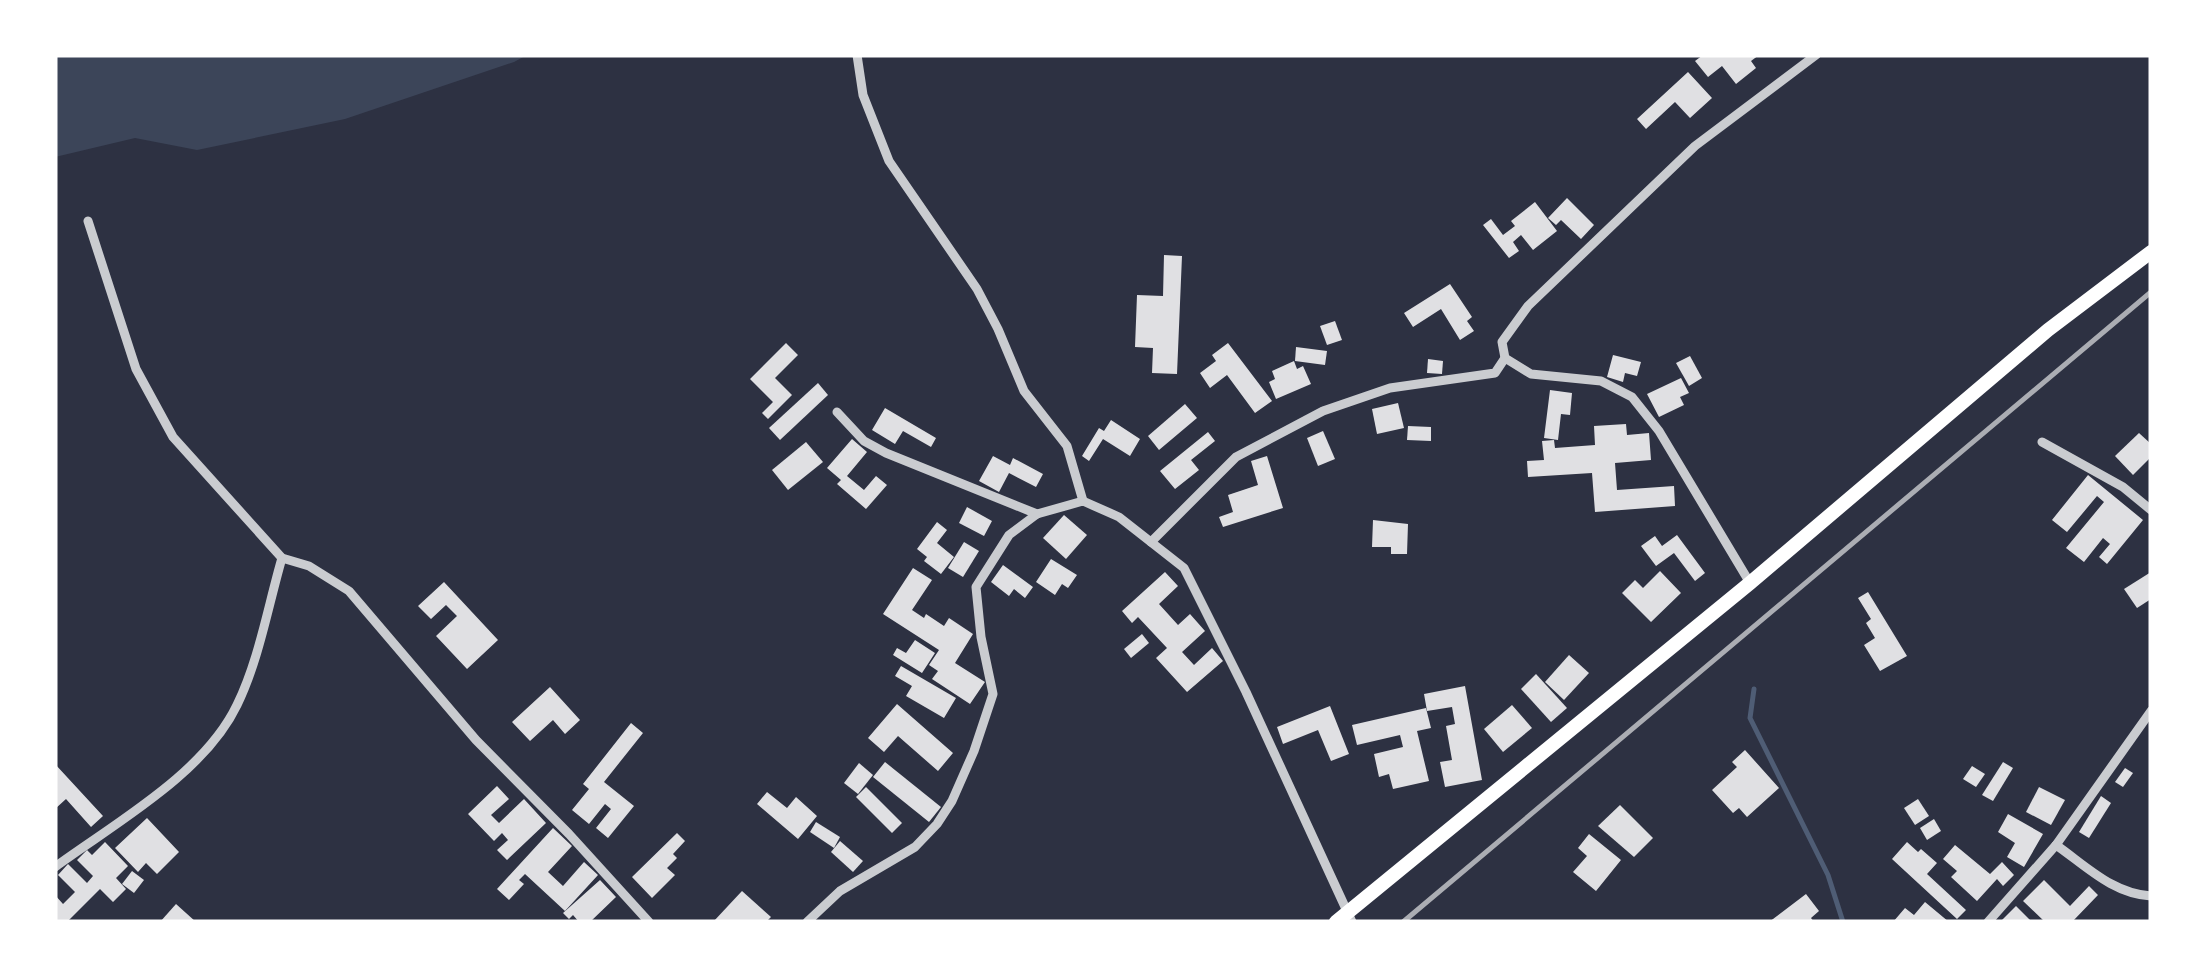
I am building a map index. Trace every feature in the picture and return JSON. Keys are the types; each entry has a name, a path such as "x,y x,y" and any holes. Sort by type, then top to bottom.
{"main road":[{"path":"1345,919 2048,330 2151,252"}],"street":[{"path":"856,55 863,95 889,162 977,289 1024,391 1067,446 1083,501"},
{"path":"1151,542 1236,456 1323,410 1390,388 1495,373 1505,358 1502,342 1528,306 1695,146 1816,55"},
{"path":"88,221 136,369 174,438 282,558 320,572 348,590 476,740 649,922"},
{"path":"1505,358 1531,374 1601,381 1632,397 1659,431 1750,583"},
{"path":"837,412 864,441 886,453 1036,514"},
{"path":"2042,442 2124,487 2151,510"},
{"path":"808,922 840,891 915,847 937,824 952,801 993,694 981,638 976,587 1009,535 1036,514 1083,501 1119,517 1184,568 1246,692 1345,919"},
{"path":"55,867 165,787 227,724 246,684 282,558"},
{"path":"1988,922 2056,845 2151,711"},
{"path":"2056,845 2112,885 2131,894 2151,896"}],"shaded area":[{"path":"55,55 527,55 345,119 197,150 135,138 55,157"}],"building":[{"path":"1703,55 1759,55 1751,61 1756,68 1736,84 1722,66 1708,77 1695,61"},
{"path":"1688,72 1712,98 1690,118 1675,102 1646,129 1637,119"},
{"path":"1567,198 1594,225 1581,239 1561,220 1556,225 1548,218"},
{"path":"1535,202 1557,231 1533,250 1521,235 1513,242 1519,251 1509,258 1483,225 1491,219 1503,235 1515,226 1511,221"},
{"path":"1164,255 1182,256 1177,374 1152,373 1153,348 1135,347 1137,295 1163,296"},
{"path":"1450,284 1472,317 1467,321 1474,331 1460,340 1441,309 1413,327 1404,313"},
{"path":"1335,321 1342,340 1327,345 1320,326"},
{"path":"786,343 798,355 775,378 792,395 768,419 762,413 773,402 750,379"},
{"path":"1228,343 1272,401 1255,413 1227,375 1210,388 1200,373 1216,361 1212,355"},
{"path":"1296,347 1327,351 1325,365 1295,361"},
{"path":"1613,355 1641,362 1637,376 1625,373 1623,382 1607,377"},
{"path":"1690,356 1702,378 1689,386 1676,363"},
{"path":"1428,359 1443,361 1442,374 1427,373"},
{"path":"1294,361 1297,369 1303,366 1311,384 1276,399 1269,382 1275,379 1272,371"},
{"path":"1681,378 1689,393 1680,397 1684,405 1659,417 1647,394"},
{"path":"818,383 828,395 780,440 769,428"},
{"path":"1550,390 1572,393 1570,415 1561,414 1558,440 1544,438"},
{"path":"1398,403 1404,428 1377,434 1372,409"},
{"path":"1185,404 1197,418 1159,450 1148,436"},
{"path":"885,408 936,438 931,447 903,431 895,444 872,430"},
{"path":"1111,420 1140,439 1130,456 1103,439 1089,461 1082,456 1099,428 1104,431"},
{"path":"1626,424 1627,435 1649,433 1651,460 1615,463 1617,490 1674,486 1675,506 1595,512 1592,473 1528,477 1527,461 1544,460 1542,441 1554,440 1555,448 1595,445 1594,426"},
{"path":"1408,426 1431,427 1431,441 1407,440"},
{"path":"1323,431 1335,459 1318,466 1307,438"},
{"path":"1208,432 1215,441 1191,460 1199,470 1175,489 1160,471"},
{"path":"2139,433 2151,444 2151,457 2133,475 2115,456"},
{"path":"852,439 867,452 847,476 864,490 876,476 887,485 866,509 837,484 841,480 827,468"},
{"path":"806,442 823,462 788,490 772,470"},
{"path":"993,456 1010,465 1013,458 1043,474 1036,487 1009,473 999,492 979,481"},
{"path":"1267,456 1283,508 1223,527 1219,517 1233,512 1228,495 1258,485 1251,461"},
{"path":"2088,475 2143,520 2107,564 2099,557 2110,544 2103,538 2084,562 2066,548 2104,502 2097,496 2067,532 2052,520"},
{"path":"967,507 992,521 984,536 959,523"},
{"path":"1064,515 1087,535 1066,559 1043,538"},
{"path":"1373,520 1408,524 1407,554 1391,554 1391,547 1372,547"},
{"path":"937,522 947,530 937,543 954,557 941,574 924,561 927,557 917,549"},
{"path":"1677,535 1705,573 1695,581 1674,553 1656,566 1641,546 1655,536 1662,546"},
{"path":"964,542 979,551 963,577 948,568"},
{"path":"1051,559 1077,575 1068,588 1062,584 1055,595 1036,582"},
{"path":"1003,565 1033,587 1025,598 1014,589 1009,596 991,582"},
{"path":"913,568 932,580 912,610 944,626 949,618 973,634 955,663 985,682 970,704 932,679 938,671 929,665 939,650 883,614"},
{"path":"1660,571 1681,593 1651,622 1622,593 1635,580 1643,588"},
{"path":"1165,572 1178,586 1159,604 1178,625 1190,614 1205,631 1182,652 1194,665 1212,648 1223,661 1187,692 1156,658 1167,648 1138,617 1132,623 1122,611"},
{"path":"2151,572 2151,599 2137,608 2124,589"},
{"path":"444,582 498,640 467,669 436,636 457,616 446,605 431,619 418,606"},
{"path":"1868,592 1907,656 1880,671 1864,645 1875,638 1866,623 1871,619 1858,598"},
{"path":"1142,634 1149,643 1131,658 1124,649"},
{"path":"915,640 935,653 922,673 893,655 897,648 906,653"},
{"path":"1569,655 1589,673 1564,700 1545,682"},
{"path":"901,666 956,698 944,718 906,696 912,686 895,676"},
{"path":"1536,674 1567,708 1551,722 1521,689"},
{"path":"1465,686 1482,780 1445,787 1440,762 1452,760 1446,726 1455,724 1452,707 1427,711 1424,694"},
{"path":"550,687 580,720 565,734 553,720 530,741 512,722"},
{"path":"897,704 953,753 938,771 898,736 884,752 868,738"},
{"path":"1512,705 1532,728 1503,752 1484,729"},
{"path":"1330,706 1349,754 1331,761 1318,730 1283,744 1277,727"},
{"path":"1426,708 1431,728 1417,731 1429,781 1393,789 1389,774 1379,777 1374,754 1403,747 1400,735 1357,745 1352,725"},
{"path":"631,723 643,733 604,782 634,806 608,838 596,828 611,809 605,804 589,824 572,810 589,789 583,784"},
{"path":"1745,750 1779,788 1747,817 1739,808 1733,813 1712,790 1737,767 1732,762"},
{"path":"885,762 941,807 929,822 873,777"},
{"path":"2003,762 2013,768 1993,801 1982,795"},
{"path":"859,763 873,775 858,794 844,783"},
{"path":"55,764 103,816 91,827 66,799 55,809"},
{"path":"1972,766 1985,774 1976,787 1963,779"},
{"path":"2125,768 2133,773 2123,787 2115,782"},
{"path":"497,786 509,799 491,815 499,823 524,799 546,823 507,860 497,850 508,840 502,833 494,841 468,814"},
{"path":"866,787 902,823 892,833 856,797"},
{"path":"2039,787 2065,800 2051,825 2026,812"},
{"path":"767,792 787,808 796,797 817,816 798,839 757,804"},
{"path":"2101,796 2111,803 2089,838 2079,832"},
{"path":"1918,799 1929,816 1915,825 1904,808"},
{"path":"1620,805 1653,838 1634,857 1598,826"},
{"path":"2008,814 2043,834 2024,867 2007,857 2015,843 1998,832"},
{"path":"147,818 179,852 157,874 146,863 138,872 115,848"},
{"path":"1934,819 1941,831 1927,840 1920,828"},
{"path":"816,822 840,837 834,848 810,832"},
{"path":"553,828 572,846 548,872 563,886 584,862 598,875 565,911 525,874 519,880 524,884 509,900 497,889"},
{"path":"677,833 685,841 667,868 675,875 652,898 632,877"},
{"path":"1589,834 1621,860 1596,891 1573,872 1587,856 1578,848"},
{"path":"840,841 863,861 853,872 831,852"},
{"path":"105,842 128,866 116,878 126,889 113,902 100,889 67,922 55,922 55,895 63,904 75,892 58,875 68,864 87,883 93,876 77,860 87,850 92,855"},
{"path":"1907,842 1937,863 1927,874 1966,910 1957,919 1892,859"},
{"path":"1955,845 1990,874 2002,862 2014,875 2003,886 1997,879 1977,901 1951,877 1957,871 1943,859"},
{"path":"132,871 144,880 134,893 122,884"},
{"path":"600,880 616,897 590,922 579,922 573,915 569,919 563,913"},
{"path":"2044,880 2070,906 2089,886 2098,895 2072,922 2045,922 2023,901"},
{"path":"742,891 771,917 766,922 713,922"},
{"path":"1806,894 1819,911 1811,918 1814,922 1769,922"},
{"path":"1925,902 1949,922 1893,922 1905,908 1914,915"},
{"path":"176,904 196,922 160,922"},
{"path":"2016,906 2030,920 2000,922"}],"waterway":[{"path":"1754,689 1750,718 1828,875 1843,922"}],"railway":[{"path":"1403,922 2151,292"}]}
